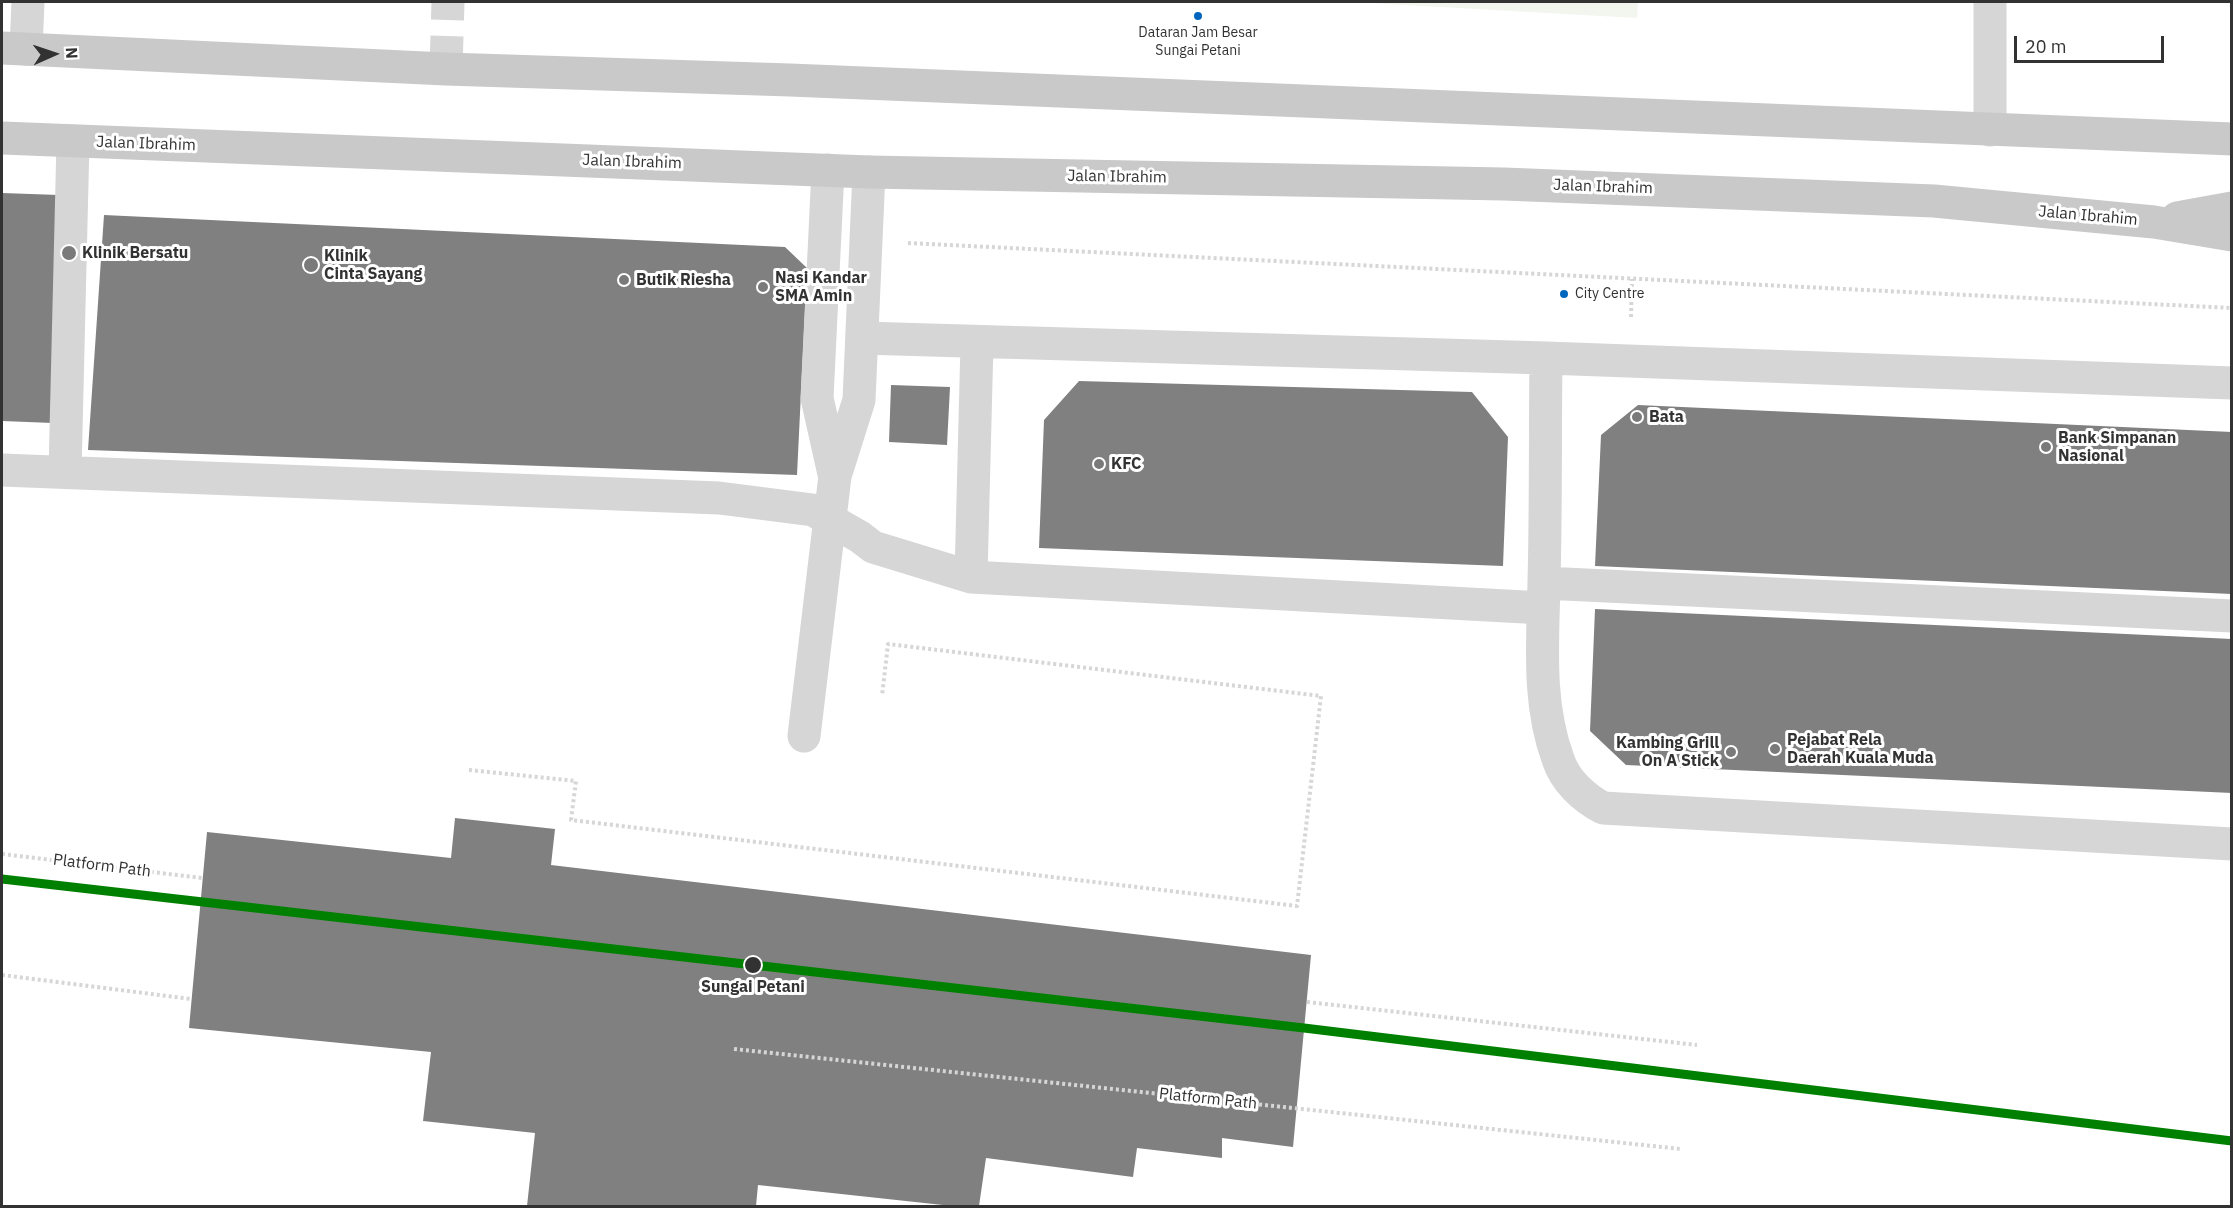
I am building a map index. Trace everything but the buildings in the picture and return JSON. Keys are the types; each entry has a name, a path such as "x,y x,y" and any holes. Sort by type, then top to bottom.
{"main road":[{"path":"14,48 446,69 790,80 2232,139"},
{"name":"Jalan Ibrahim","path":"2,138 869,172 1569,186 1934,201 2154,222 2232,235"},
{"path":"2154,222 2232,208"}],"street":[{"path":"14,48 28,2"},
{"path":"1990,2 1990,130"},
{"path":"65,472 73,141"},
{"path":"828,170 818,398 835,476"},
{"path":"804,736 835,476 859,400 869,172"},
{"path":"862,338 1546,358 2232,383"},
{"path":"970,577 976,343"},
{"path":"1546,358 1542,664 1546,718 1558,762 1588,800 1603,808 2232,844"},
{"path":"2,470 719,498 813,510 873,547 970,577 2232,616"}],"path":[{"path":"866,241 2232,308"},
{"path":"469,770 576,781 571,820 1297,906 1321,696 888,644 882,696"},
{"name":"Platform Path","path":"2,854 202,878"},
{"path":"2,975 191,999"},
{"path":"1307,1002 1697,1046"},
{"name":"Platform Path","path":"735,1049 1681,1149"}],"shaded area":[{"path":"1352,2 1638,2 1637,18"}],"tunnel":[{"path":"446,69 448,2"}],"transit line":[{"path":"2,879 1304,1028 2232,1141"}],"place":[{"name":"Dataran Jam Besar Sungai Petani","path":"1198,16"},
{"name":"Klinik Bersatu","path":"69,253"},
{"name":"Klinik Cinta Sayang","path":"311,265"},
{"name":"Butik Riesha","path":"624,280"},
{"name":"Nasi Kandar SMA Amin","path":"763,287"},
{"name":"City Centre","path":"1564,294"},
{"name":"Bata","path":"1637,417"},
{"name":"Bank Simpanan Nasional","path":"2046,447"},
{"name":"KFC","path":"1099,464"},
{"name":"Pejabat Rela Daerah Kuala Muda","path":"1775,749"},
{"name":"Kambing Grill On A Stick","path":"1731,752"},
{"name":"Sungai Petani","path":"753,965"}]}
